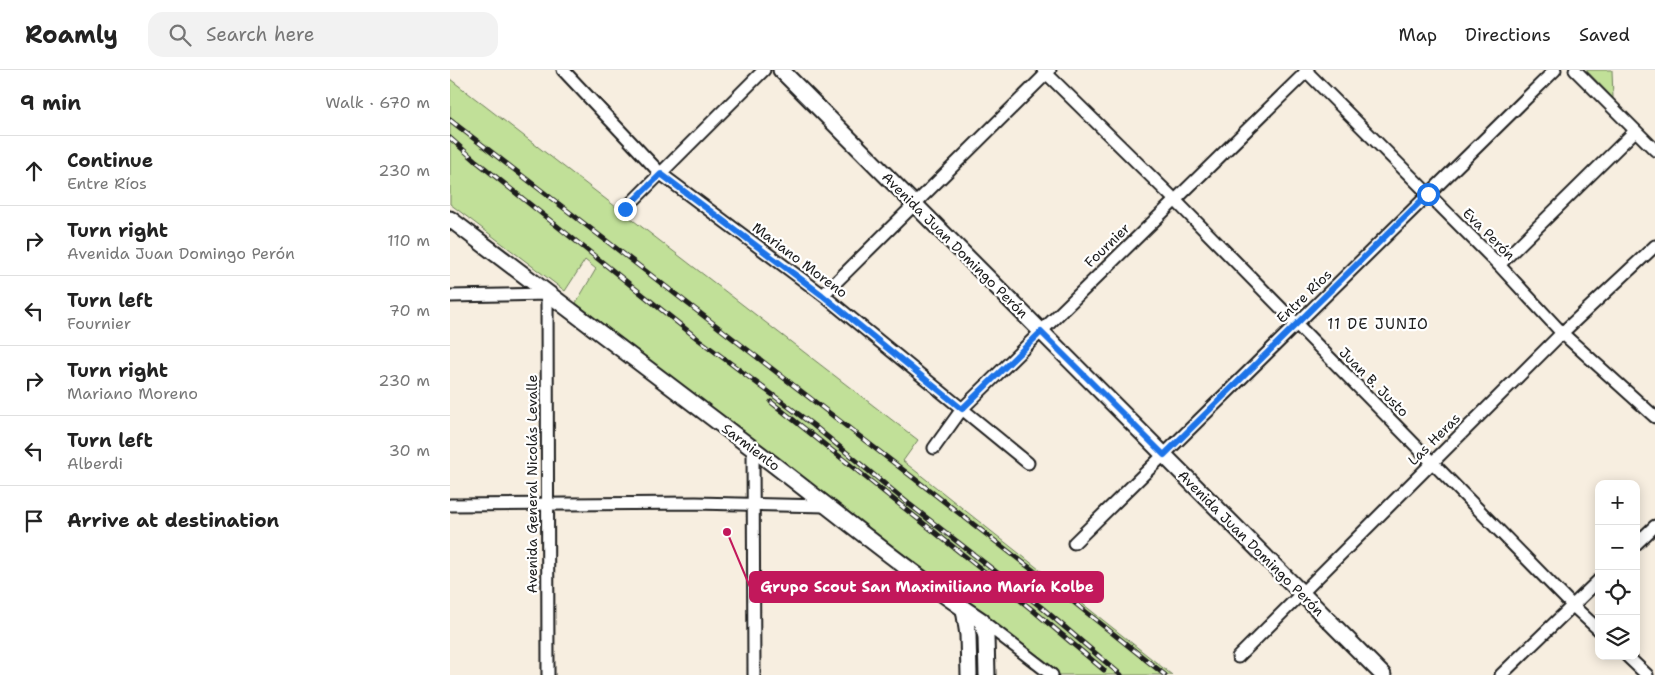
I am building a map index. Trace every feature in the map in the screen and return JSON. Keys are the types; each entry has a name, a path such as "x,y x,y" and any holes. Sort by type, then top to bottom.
{"main road":[{"name":"Avenida Juan Domingo Perón","path":"769,70 911,207 1298,597 1382,675"},
{"name":"Avenida Juan Domingo Perón","path":"781,70 911,207"},
{"name":"Sarmiento","path":"450,219 753,448 826,506 982,621"},
{"name":"Avenida Juan Domingo Perón","path":"1298,597 1369,675"},
{"path":"964,609 968,635 968,675"},
{"path":"982,621 986,637 987,675"}],"street":[{"name":"Mariano Moreno","path":"563,70 661,174 822,295 1028,464"},
{"path":"625,209 764,70"},
{"name":"Eva Perón","path":"1306,70 1499,265 1562,333 1655,416"},
{"name":"Fournier","path":"934,448 962,409 1306,70"},
{"name":"Entre Ríos","path":"1074,543 1555,70"},
{"path":"1575,70 1655,150"},
{"path":"822,295 1047,71"},
{"name":"Juan B. Justo","path":"1047,71 1595,626"},
{"path":"1499,265 1635,131"},
{"name":"Las Heras","path":"1238,657 1562,333 1655,246"},
{"path":"450,296 547,294"},
{"name":"Avenida General Nicolás Levalle","path":"547,294 548,675"},
{"path":"753,448 754,675"},
{"path":"450,504 752,503 826,506"},
{"path":"1640,540 1655,526"},
{"path":"1501,675 1595,584"},
{"name":"Sarmiento","path":"982,621 1052,675"},
{"path":"1631,660 1647,675"}],"green space":[{"path":"1586,70 1612,70 1613,98"},
{"path":"450,79 918,440 903,461 1172,675 1060,675 576,303 596,269 585,260 565,291 450,204"}],"railway":[{"path":"450,120 1056,588 1165,675"},
{"path":"450,138 698,339 813,425 909,504 1041,607 1121,675"},
{"path":"771,402 1035,612 1104,670"}],"place":[{"name":"Grupo Scout San Maximiliano María Kolbe","path":"727,532"}],"district":[{"name":"11 DE JUNIO","path":"1378,324"}],"route":[{"path":"625,209 661,174 822,295 962,409 1041,332 1164,455 1428,194"}]}
